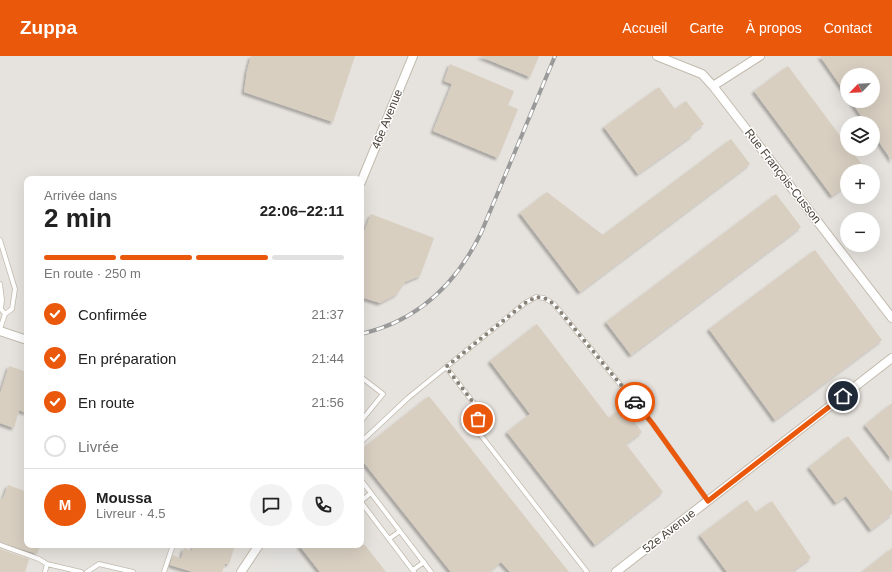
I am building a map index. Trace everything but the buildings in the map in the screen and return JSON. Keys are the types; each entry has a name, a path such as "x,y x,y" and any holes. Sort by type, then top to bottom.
{"street":[{"name":"46e Avenue","path":"363,176 413,56"},
{"name":"Rue François-Cusson","path":"656,56 702,74 713,86 892,318"},
{"path":"713,86 760,56"},
{"path":"0,330 24,339"},
{"name":"52e Avenue","path":"616,572 892,358"},
{"path":"241,572 258,548"}],"lane":[{"path":"0,240 15,289 12,309 5,314 0,330"},
{"path":"0,284 2,300 1,309 5,314"},
{"path":"364,439 408,398 525,303 536,297 544,298 554,304 652,423 708,501"},
{"path":"446,367 479,410 476,429 587,572"},
{"path":"364,379 383,394 364,417"},
{"path":"364,484 431,572"},
{"path":"364,498 371,492"},
{"path":"364,505 414,571 424,562"},
{"path":"389,539 400,531"},
{"path":"0,545 39,558 47,564 81,572"},
{"path":"164,572 172,548"},
{"path":"45,572 47,564"},
{"path":"86,572 99,564 133,572"}],"shaded area":[{"path":"0,56 892,56 892,572 0,572"},
{"path":"272,548 294,548 313,572 265,572 277,563 268,551"}],"railway":[{"path":"364,333 400,320 417,310 433,298 460,268 481,233 555,56"}],"way so far":[{"path":"478,419 479,410 446,367 525,303 536,297 544,298 554,304 635,402"}],"route":[{"path":"635,402 652,423 708,501 843,396"}]}
